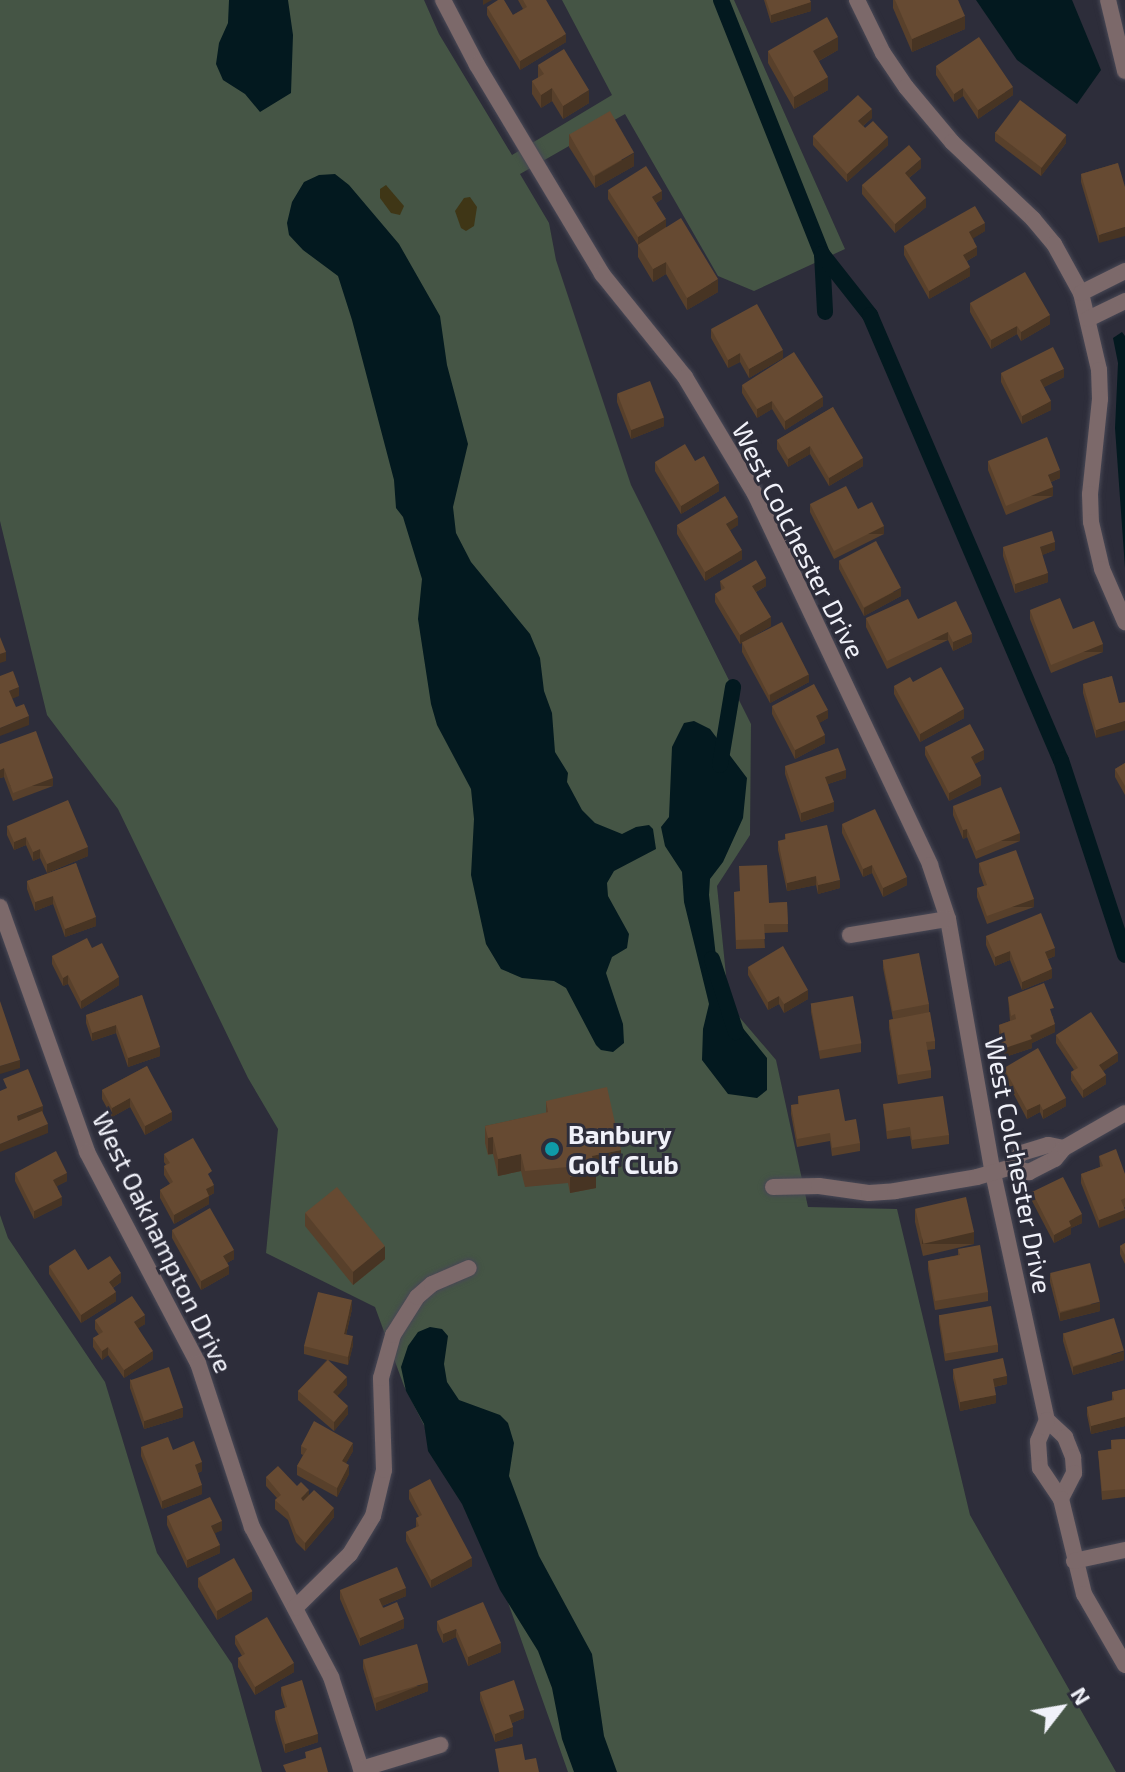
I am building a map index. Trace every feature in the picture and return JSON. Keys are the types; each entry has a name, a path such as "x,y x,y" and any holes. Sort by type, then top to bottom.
{"street":[{"name":"West Colchester Drive","path":"443,0 477,65 602,274 685,377 755,494 930,865 948,919 993,1173 1047,1420 1065,1437 1073,1457 1074,1473 1061,1499"},
{"path":"857,0 883,53 906,87 952,142 1033,219 1054,244 1081,293 1099,370 1100,399 1090,494 1091,522 1102,569 1125,622"},
{"path":"1108,0 1125,71"},
{"path":"1081,293 1125,271"},
{"path":"1088,319 1125,301"},
{"name":"West Oakhampton Drive","path":"0,907 87,1152 198,1363 252,1527 331,1677 361,1771"},
{"path":"850,935 948,919"},
{"path":"773,1187 819,1186 869,1193 993,1173 1011,1167 1021,1153 1048,1145 1064,1148 1125,1113"},
{"path":"295,1608 350,1554 373,1516 384,1470 381,1378 393,1335 417,1297 432,1284 469,1268"},
{"name":"West Colchester Drive","path":"1047,1420 1038,1441 1037,1456 1048,1485 1061,1499 1084,1594 1125,1665"},
{"path":"1074,1561 1125,1550"},
{"path":"361,1771 440,1745"}],"green space":[{"path":"0,0 424,0 439,34 512,155 612,95 562,0 734,0 845,249 754,291 718,276 625,114 520,174 549,223 556,260 631,485 751,724 750,835 717,886 729,1005 776,1060 808,1207 897,1209 970,1515 1116,1772 568,1772 493,1560 404,1386 375,1307 266,1253 278,1129 248,1078 118,809 47,715 0,521"},
{"path":"0,1215 8,1238 105,1382 157,1553 232,1664 262,1772 0,1772"}],"sand":[{"path":"386,185 404,206 400,215 391,213 380,198 380,189"},
{"path":"470,197 477,207 474,226 466,231 461,228 455,211 464,198"}],"water":[{"path":"229,0 288,0 293,35 291,93 260,112 245,94 223,80 216,64 219,43 228,23"},
{"path":"976,0 1072,0 1101,70 1077,104 1017,60"},
{"path":"335,174 349,185 399,244 440,316 447,365 468,444 453,507 456,533 471,562 530,634 540,658 544,691 552,713 555,752 568,773 567,782 582,810 595,823 622,834 636,827 649,825 653,829 656,849 614,871 607,883 608,896 629,934 627,948 612,957 606,973 623,1024 624,1043 613,1052 601,1050 596,1045 566,988 554,981 522,978 501,969 486,944 471,875 474,819 471,789 437,725 431,704 418,619 422,579 403,517 396,508 394,480 352,320 338,276 303,250 289,235 287,223 292,202 304,182 319,175"},
{"path":"1122,332 1125,336 1125,568 1115,428 1118,363 1113,338"},
{"path":"694,721 710,729 747,778 743,818 723,862 710,879 709,895 720,992 729,1011 767,1058 767,1090 757,1098 728,1094 702,1060 703,1029 709,1004 684,902 682,872 665,846 661,827 669,817 672,747 684,723"},
{"path":"430,1327 442,1329 448,1336 444,1364 447,1382 459,1400 500,1415 508,1423 514,1443 509,1476 539,1556 592,1654 604,1736 617,1772 574,1772 562,1739 552,1688 538,1651 500,1590 462,1504 428,1451 424,1424 406,1391 401,1367 408,1346 418,1332"}],"building":[{"path":"504,0 513,15 527,7 523,0 546,0 566,34 520,61 487,7"},
{"path":"766,0 810,0 811,2 771,15"},
{"path":"895,0 958,0 965,16 912,39"},
{"path":"827,17 838,37 813,51 828,77 794,97 768,51"},
{"path":"979,37 1013,87 978,110 963,88 954,94 936,66"},
{"path":"564,49 589,90 563,106 552,88 541,95 532,81 544,74 538,65"},
{"path":"858,95 872,109 858,121 865,128 873,121 888,137 847,174 813,136"},
{"path":"1020,100 1066,135 1042,168 995,133"},
{"path":"610,111 634,153 593,176 569,134"},
{"path":"909,145 921,159 905,173 926,198 895,224 862,185"},
{"path":"1118,163 1125,187 1125,227 1099,235 1081,174"},
{"path":"646,166 662,191 652,197 666,219 638,237 608,190"},
{"path":"975,206 985,223 969,232 977,247 963,255 970,267 929,291 904,246"},
{"path":"681,218 718,279 687,298 666,262 653,269 638,245"},
{"path":"1025,272 1050,315 1021,332 1017,326 991,340 970,303"},
{"path":"757,304 783,350 749,369 740,353 728,360 711,329"},
{"path":"1053,347 1064,369 1040,380 1051,401 1022,416 1001,373"},
{"path":"794,352 823,397 785,421 772,401 757,409 742,385"},
{"path":"650,381 664,417 631,430 617,394"},
{"path":"833,407 863,458 829,478 810,446 788,459 777,440"},
{"path":"1047,437 1060,470 1048,475 1053,487 1006,506 988,461"},
{"path":"685,444 695,461 704,456 719,483 681,506 655,462"},
{"path":"846,486 858,509 872,502 884,526 834,551 810,504"},
{"path":"725,496 738,517 726,524 742,550 705,572 677,525"},
{"path":"1052,531 1055,542 1040,547 1048,573 1015,584 1003,547"},
{"path":"876,541 901,588 864,608 839,561"},
{"path":"756,560 766,578 752,586 771,617 740,635 715,594 725,588 720,581"},
{"path":"1060,598 1073,629 1094,621 1103,644 1051,665 1030,610"},
{"path":"908,599 918,619 956,601 972,634 953,642 948,632 887,661 866,618"},
{"path":"782,622 809,675 769,695 742,642"},
{"path":"0,637 6,652 0,654"},
{"path":"941,667 964,709 920,734 894,686 910,677 913,682"},
{"path":"13,671 19,687 9,691 16,707 24,704 29,716 0,728 0,676"},
{"path":"1112,676 1119,703 1125,702 1125,721 1096,730 1083,684"},
{"path":"814,684 828,710 816,716 825,735 795,750 772,706"},
{"path":"970,724 984,750 971,757 981,776 949,793 925,747"},
{"path":"36,731 53,778 13,793 4,768 0,770 0,744"},
{"path":"838,748 846,770 825,777 834,802 801,813 785,766"},
{"path":"1125,763 1125,786 1115,769"},
{"path":"1001,787 1020,833 976,851 953,806"},
{"path":"68,800 88,847 47,864 40,849 33,852 26,837 14,842 7,826"},
{"path":"875,809 907,877 883,888 872,865 863,869 842,824"},
{"path":"827,825 840,880 818,885 816,876 787,883 778,841 786,839 785,834"},
{"path":"1016,850 1034,899 987,916 977,888 987,885 979,863"},
{"path":"76,863 96,917 65,929 53,896 35,902 27,881"},
{"path":"767,865 769,903 787,902 788,924 764,924 765,939 736,940 734,892 740,891 739,866"},
{"path":"1041,913 1055,948 1045,952 1052,969 1022,982 1010,951 995,957 986,936"},
{"path":"87,938 92,948 102,943 119,977 81,1001 68,975 63,978 52,956"},
{"path":"783,946 808,990 784,1004 779,996 768,1002 748,967"},
{"path":"919,953 929,1004 893,1011 883,960"},
{"path":"1044,983 1054,1008 1050,1009 1055,1024 1030,1035 1032,1039 1005,1048 999,1025 1016,1019 1015,1014 1011,1016 1008,997"},
{"path":"142,995 160,1047 128,1058 116,1025 92,1033 86,1015"},
{"path":"853,996 861,1043 819,1051 811,1003"},
{"path":"0,1001 20,1060 0,1066"},
{"path":"930,1012 935,1041 926,1042 931,1070 898,1075 889,1020"},
{"path":"1091,1012 1118,1053 1099,1065 1106,1075 1083,1090 1071,1072 1078,1068 1056,1035"},
{"path":"1038,1048 1066,1098 1043,1110 1040,1104 1027,1110 1004,1068"},
{"path":"147,1066 172,1112 145,1126 130,1098 112,1108 102,1090"},
{"path":"28,1069 43,1106 17,1116 18,1121 42,1111 48,1124 0,1144 0,1091 7,1088 3,1079"},
{"name":"Banbury Golf Club","path":"607,1087 621,1150 592,1156 596,1171 570,1177 568,1167 525,1171 521,1154 498,1159 493,1137 488,1138 485,1126 548,1112 546,1101"},
{"path":"839,1089 845,1121 856,1119 860,1143 832,1148 830,1133 797,1139 791,1105 799,1104 798,1096"},
{"path":"943,1096 949,1135 912,1140 910,1127 887,1131 883,1104"},
{"path":"193,1138 212,1171 208,1174 214,1185 206,1189 209,1196 174,1215 160,1190 173,1182 164,1166 170,1163 164,1154"},
{"path":"1116,1149 1125,1174 1125,1198 1121,1200 1125,1210 1099,1220 1081,1174 1103,1166 1099,1156"},
{"path":"56,1151 67,1173 53,1180 62,1197 34,1211 15,1173"},
{"path":"1063,1177 1082,1214 1069,1221 1071,1226 1054,1235 1032,1192"},
{"path":"337,1187 385,1246 353,1272 305,1213"},
{"path":"966,1197 974,1232 923,1244 915,1209"},
{"path":"210,1208 234,1250 223,1256 229,1266 201,1281 172,1230"},
{"path":"980,1245 988,1292 935,1301 928,1261 960,1255 958,1249"},
{"path":"75,1249 88,1270 110,1256 121,1273 109,1282 116,1292 81,1315 49,1266"},
{"path":"1090,1263 1100,1302 1060,1312 1050,1273"},
{"path":"318,1292 352,1300 344,1334 353,1336 348,1357 304,1346"},
{"path":"132,1296 145,1315 134,1322 153,1351 124,1370 108,1347 102,1351 93,1338 103,1332 95,1320"},
{"path":"991,1306 998,1344 946,1354 939,1315"},
{"path":"1114,1318 1124,1351 1073,1366 1063,1333"},
{"path":"1003,1358 1007,1376 993,1379 996,1395 960,1402 953,1369"},
{"path":"328,1360 347,1377 333,1392 348,1406 334,1422 298,1391"},
{"path":"169,1367 183,1408 144,1421 130,1380"},
{"path":"1125,1389 1125,1417 1091,1426 1087,1407 1114,1400 1112,1392"},
{"path":"314,1421 353,1443 342,1461 349,1465 337,1488 297,1466 307,1449 301,1446"},
{"path":"168,1437 173,1450 194,1441 202,1462 195,1465 202,1485 162,1501 141,1447"},
{"path":"1125,1439 1125,1489 1102,1491 1098,1451 1112,1449 1111,1440"},
{"path":"278,1466 297,1486 301,1482 309,1490 301,1498 303,1501 314,1490 334,1508 305,1543 296,1533 288,1512 275,1500 281,1495 266,1477"},
{"path":"430,1479 472,1558 431,1580 406,1532 419,1526 416,1518 422,1515 409,1490"},
{"path":"210,1497 222,1521 211,1526 220,1545 187,1560 167,1516"},
{"path":"234,1558 252,1591 217,1611 198,1578"},
{"path":"397,1567 406,1588 379,1599 383,1608 397,1602 404,1619 360,1638 340,1590"},
{"path":"483,1602 501,1643 468,1657 456,1629 443,1634 437,1621"},
{"path":"267,1617 294,1663 255,1687 238,1658 245,1654 235,1636"},
{"path":"417,1644 428,1682 374,1698 363,1659"},
{"path":"302,1680 318,1734 285,1744 275,1711 287,1707 281,1687"},
{"path":"514,1680 524,1710 509,1715 513,1727 495,1734 480,1692"},
{"path":"522,1744 525,1760 536,1758 539,1772 499,1772 495,1749"},
{"path":"321,1747 328,1772 286,1772 283,1765 306,1758 305,1752"}],"waterway":[{"path":"721,0 822,254 825,312"},
{"path":"822,254 870,315 1061,760 1125,955"},
{"path":"720,765 733,687"},
{"path":"712,959 736,1032"}],"place":[{"name":"Banbury Golf Club","path":"552,1149"}]}
